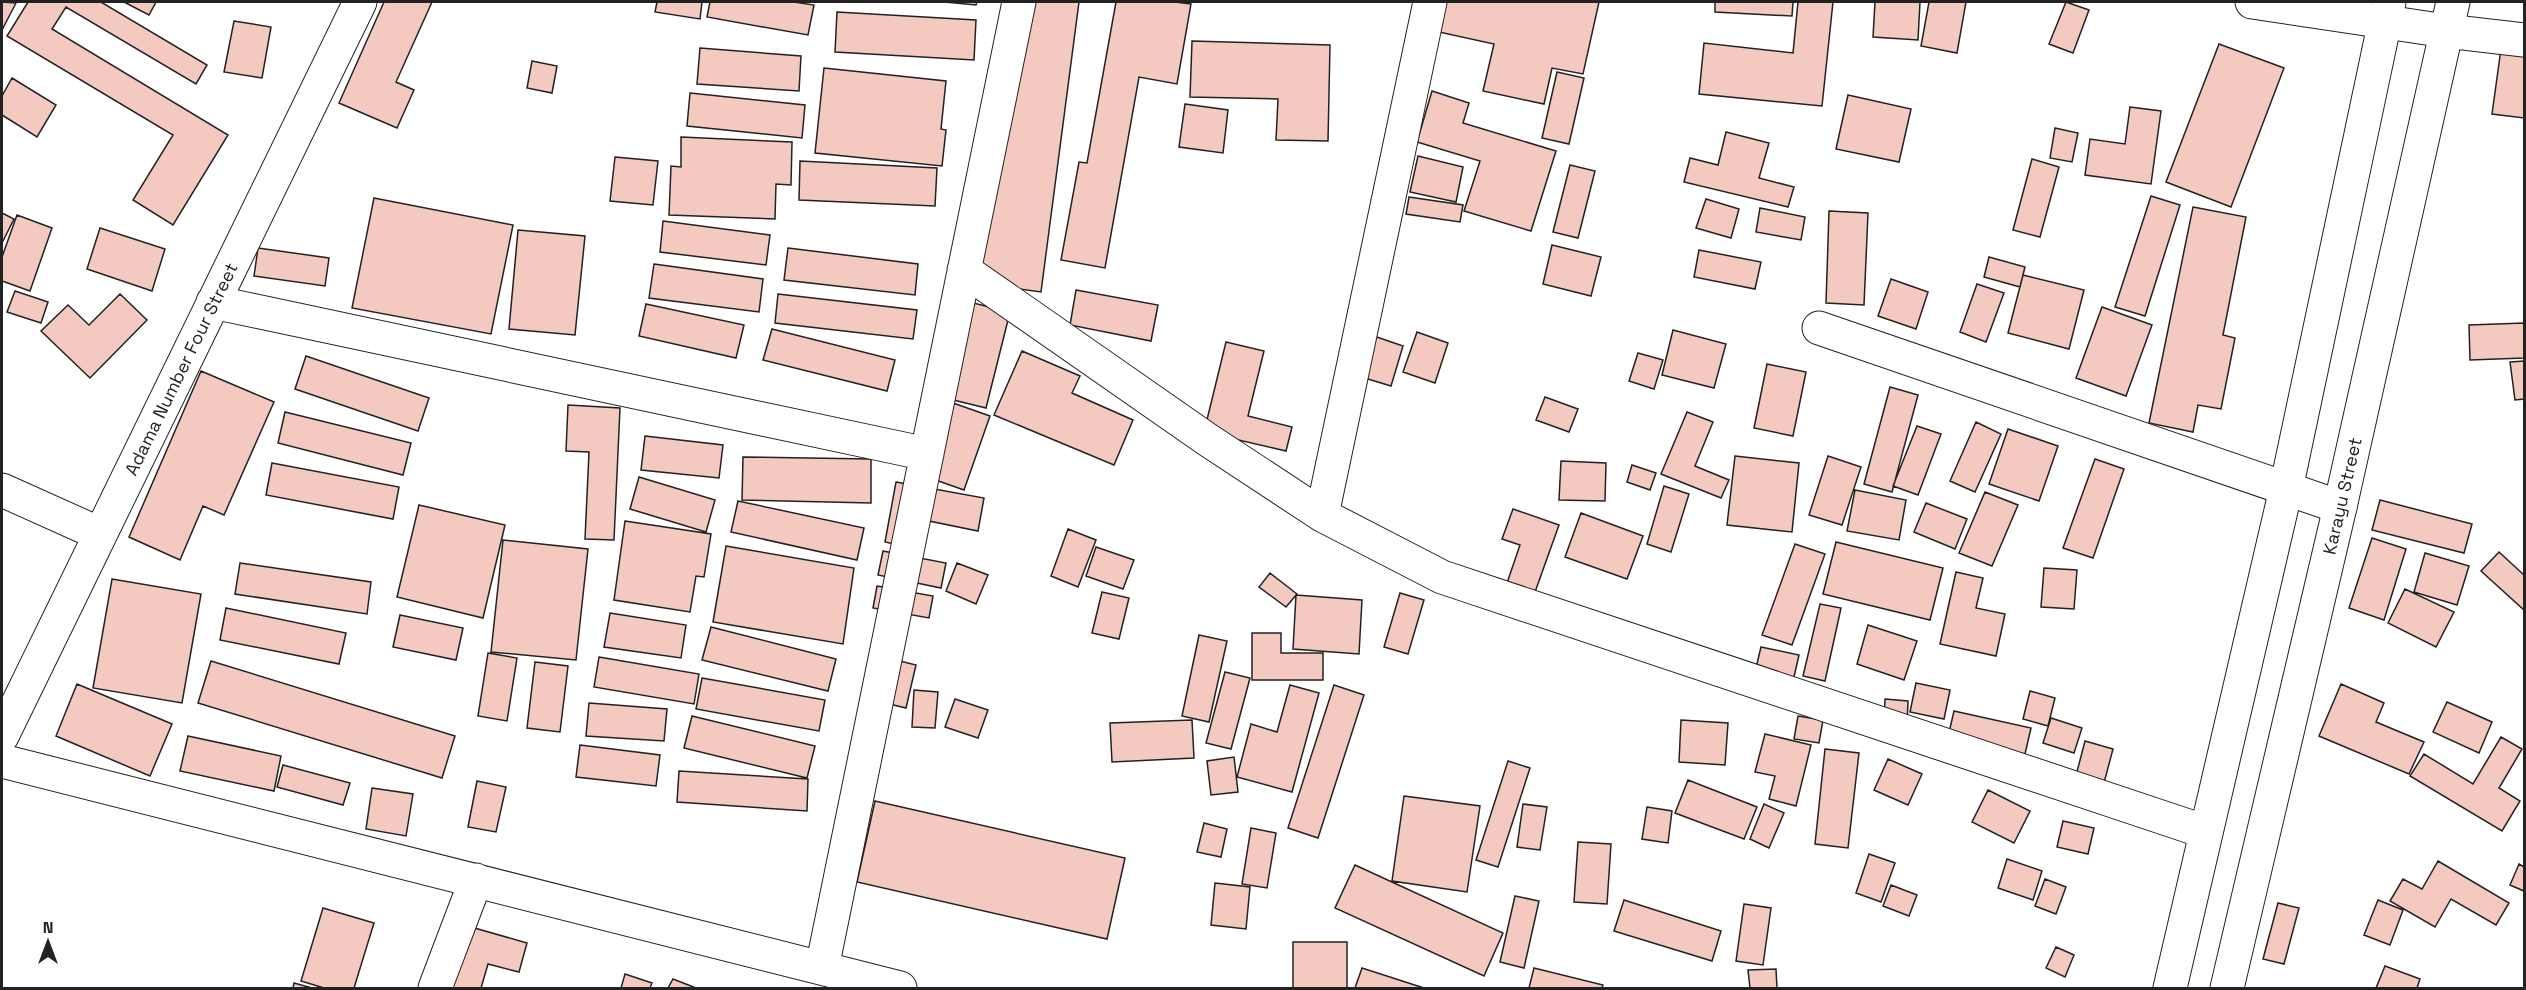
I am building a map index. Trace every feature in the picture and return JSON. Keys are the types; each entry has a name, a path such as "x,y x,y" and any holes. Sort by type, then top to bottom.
{"street":[{"name":"Adama Number Four Street","path":"2,736 360,2"},
{"path":"822,968 1019,2"},
{"path":"1322,515 1430,2"},
{"path":"2252,2 2449,16 2524,40"},
{"path":"2170,988 2286,489 2387,12"},
{"name":"Karayu Street","path":"2227,988 2340,507 2449,16"},
{"path":"964,270 1208,440 1322,515 1442,577 2206,832"},
{"path":"213,302 927,454"},
{"path":"1819,328 2340,507"},
{"path":"2,490 100,534"},
{"path":"2,761 900,988"},
{"path":"435,988 476,880"}],"building":[{"path":"2,2 16,3 2,30"},
{"path":"28,2 101,2 207,65 196,84 66,7 52,29 228,135 173,225 133,200 173,135 7,36"},
{"path":"124,2 156,2 149,15"},
{"path":"384,2 432,2 396,82 414,90 397,128 339,103"},
{"path":"657,2 702,2 700,19 655,12"},
{"path":"710,2 794,2 814,5 808,35 707,17"},
{"path":"944,2 977,2 976,5"},
{"path":"1012,2 1079,2 1041,292 976,283"},
{"path":"1116,2 1191,4 1177,84 1139,77 1105,268 1061,260 1079,162 1087,163"},
{"path":"1446,2 1599,2 1583,74 1552,68 1544,104 1483,91 1494,44 1439,32"},
{"path":"1715,2 1793,2 1792,16 1715,12"},
{"path":"1798,2 1833,2 1822,106 1699,94 1704,43 1793,53"},
{"path":"1875,2 1920,2 1918,40 1873,37"},
{"path":"1929,2 1966,2 1957,53 1921,46"},
{"path":"2066,2 2089,10 2073,53 2049,44"},
{"path":"837,12 976,20 974,60 835,52"},
{"path":"234,21 271,27 262,78 224,72"},
{"path":"2504,27 2524,29 2524,118 2492,114"},
{"path":"1192,41 1330,45 1328,141 1276,140 1278,99 1190,97"},
{"path":"2219,44 2284,68 2231,207 2166,182"},
{"path":"700,48 801,56 799,91 697,84"},
{"path":"532,61 557,66 552,93 527,88"},
{"path":"824,68 946,81 941,129 946,130 942,166 815,153"},
{"path":"1557,72 1584,78 1569,144 1542,138"},
{"path":"12,78 56,105 37,137 2,115 2,96"},
{"path":"1432,91 1469,103 1463,123 1556,151 1531,231 1464,211 1480,161 1417,142"},
{"path":"690,93 805,105 802,138 687,126"},
{"path":"1848,95 1911,109 1899,162 1836,149"},
{"path":"1185,104 1228,110 1223,153 1179,147"},
{"path":"2130,107 2161,111 2151,184 2085,175 2090,139 2125,144"},
{"path":"2055,128 2078,133 2072,162 2050,158"},
{"path":"1726,132 1769,143 1759,178 1794,187 1788,207 1684,182 1690,158 1718,165"},
{"path":"681,137 792,142 791,185 776,184 775,219 669,215 671,166 681,167"},
{"path":"1418,156 1463,167 1456,202 1410,192"},
{"path":"615,157 658,161 653,205 610,201"},
{"path":"2032,159 2059,167 2040,237 2013,230"},
{"path":"800,161 937,168 935,206 799,200"},
{"path":"1570,165 1595,171 1578,238 1553,232"},
{"path":"2151,196 2180,205 2145,316 2115,307"},
{"path":"1409,197 1463,205 1460,222 1406,214"},
{"path":"374,198 513,225 491,334 352,308"},
{"path":"1706,199 1739,209 1731,238 1696,228"},
{"path":"2193,207 2246,217 2223,335 2235,338 2221,409 2198,405 2193,432 2149,423"},
{"path":"1760,208 1805,217 1801,240 1756,232"},
{"path":"1829,211 1868,213 1864,305 1826,303"},
{"path":"2,213 14,219 2,243"},
{"path":"17,215 52,228 30,291 2,281 2,257"},
{"path":"663,221 770,235 766,265 660,252"},
{"path":"100,228 165,249 152,291 87,269"},
{"path":"518,230 585,236 575,335 509,329"},
{"path":"1552,245 1601,257 1591,296 1543,284"},
{"path":"258,248 329,258 325,286 254,276"},
{"path":"788,248 918,264 915,295 784,280"},
{"path":"1699,250 1761,262 1755,289 1694,277"},
{"path":"1989,257 2025,267 2020,287 1984,277"},
{"path":"654,264 763,279 759,312 649,298"},
{"path":"2023,275 2084,290 2069,349 2008,333"},
{"path":"1891,279 1928,292 1916,329 1878,316"},
{"path":"1977,284 2004,293 1986,342 1960,332"},
{"path":"1076,290 1158,305 1151,341 1070,325"},
{"path":"15,291 48,302 41,323 7,312"},
{"path":"120,294 147,320 90,378 41,331 68,305 89,325"},
{"path":"778,294 917,310 913,339 775,323"},
{"path":"957,299 1010,312 986,408 933,395"},
{"path":"646,304 744,325 736,358 639,336"},
{"path":"2102,307 2152,325 2126,396 2076,378"},
{"path":"2524,323 2524,358 2470,360 2469,325"},
{"path":"772,329 895,360 887,391 763,360"},
{"path":"1673,330 1726,344 1714,388 1662,375"},
{"path":"1417,332 1448,343 1435,383 1403,372"},
{"path":"1371,335 1403,346 1391,386 1358,376"},
{"path":"1226,342 1264,351 1248,416 1292,427 1286,451 1204,432"},
{"path":"1022,351 1080,376 1072,393 1133,420 1114,465 994,415"},
{"path":"1638,353 1663,360 1654,389 1629,381"},
{"path":"306,356 429,398 418,431 295,389"},
{"path":"2524,361 2524,399 2515,400 2510,362"},
{"path":"1767,364 1806,372 1793,436 1754,428"},
{"path":"201,371 274,402 224,515 203,506 180,560 129,537"},
{"path":"1890,387 1918,395 1892,492 1864,484"},
{"path":"936,397 990,416 964,490 910,471"},
{"path":"1545,397 1578,409 1569,432 1536,420"},
{"path":"568,405 620,408 614,540 585,539 589,452 566,451"},
{"path":"285,412 411,443 403,475 278,443"},
{"path":"1687,412 1713,422 1695,466 1729,480 1721,498 1661,474"},
{"path":"1976,422 2001,434 1975,492 1950,481"},
{"path":"1917,426 1941,434 1918,495 1893,486"},
{"path":"2008,429 2058,446 2039,501 1989,484"},
{"path":"645,436 723,445 719,478 641,470"},
{"path":"1735,456 1799,463 1792,532 1727,525"},
{"path":"1828,456 1861,467 1842,525 1809,515"},
{"path":"743,457 871,459 871,503 742,500"},
{"path":"2095,459 2124,469 2093,558 2063,548"},
{"path":"1561,461 1606,463 1605,501 1559,500"},
{"path":"272,463 399,487 393,519 266,495"},
{"path":"1632,465 1656,473 1650,490 1627,482"},
{"path":"639,477 715,500 706,532 630,509"},
{"path":"896,482 984,498 978,531 919,519 913,548 885,542"},
{"path":"1664,486 1689,494 1671,552 1647,544"},
{"path":"1855,490 1906,500 1899,540 1847,531"},
{"path":"1985,492 2018,505 1992,566 1959,553"},
{"path":"2380,500 2472,524 2464,553 2372,530"},
{"path":"738,501 864,528 857,560 731,532"},
{"path":"1926,503 1967,519 1955,549 1914,532"},
{"path":"419,505 505,525 483,618 397,597"},
{"path":"1513,509 1559,525 1535,592 1507,583 1520,545 1502,539"},
{"path":"1581,513 1643,536 1627,579 1565,557"},
{"path":"625,521 711,534 704,577 696,576 690,612 614,600"},
{"path":"1068,529 1096,540 1078,587 1051,576"},
{"path":"2372,538 2406,549 2384,620 2349,608"},
{"path":"503,540 588,549 576,660 491,652"},
{"path":"1836,542 1943,568 1930,620 1823,594"},
{"path":"1795,544 1825,554 1792,645 1762,635"},
{"path":"726,546 854,568 843,644 713,622"},
{"path":"1096,547 1134,560 1123,589 1086,576"},
{"path":"883,551 946,563 941,588 878,575"},
{"path":"2499,552 2524,575 2524,610 2481,571"},
{"path":"2425,553 2469,566 2457,605 2414,592"},
{"path":"240,563 371,582 367,614 235,594"},
{"path":"957,563 988,575 976,604 946,591"},
{"path":"2044,568 2077,570 2074,609 2041,607"},
{"path":"1956,572 1983,578 1976,608 2005,614 1996,656 1940,644"},
{"path":"1270,573 1297,594 1286,607 1259,587"},
{"path":"112,579 201,594 182,703 93,688"},
{"path":"877,586 933,596 929,618 873,608"},
{"path":"2405,589 2454,612 2436,647 2388,623"},
{"path":"1102,592 1129,598 1119,639 1092,633"},
{"path":"1400,593 1424,600 1408,654 1384,647"},
{"path":"1296,595 1362,600 1359,654 1293,649"},
{"path":"1820,604 1841,608 1825,681 1803,676"},
{"path":"226,608 346,633 339,664 220,640"},
{"path":"610,613 686,625 681,658 604,647"},
{"path":"400,615 463,628 456,660 393,647"},
{"path":"1868,625 1917,641 1904,680 1857,664"},
{"path":"711,627 836,659 828,691 702,660"},
{"path":"1252,633 1281,633 1281,653 1323,653 1323,680 1252,680"},
{"path":"1199,635 1227,641 1209,722 1182,716"},
{"path":"1761,647 1799,655 1793,681 1755,672"},
{"path":"488,653 517,658 507,721 478,716"},
{"path":"599,657 699,674 694,704 594,687"},
{"path":"888,658 916,665 906,708 877,701"},
{"path":"211,661 455,736 442,778 198,703"},
{"path":"535,662 568,666 560,732 527,728"},
{"path":"1225,672 1250,678 1231,749 1206,743"},
{"path":"702,678 825,700 819,731 696,709"},
{"path":"1916,683 1950,690 1944,719 1910,712"},
{"path":"77,684 172,724 150,776 56,736"},
{"path":"2341,684 2384,703 2376,722 2424,742 2409,774 2319,736"},
{"path":"1290,685 1319,693 1292,792 1237,777 1251,724 1277,732"},
{"path":"1334,685 1364,695 1318,838 1288,828"},
{"path":"914,690 938,692 935,728 912,727"},
{"path":"2030,691 2055,698 2048,726 2023,719"},
{"path":"955,699 988,710 978,738 945,727"},
{"path":"1885,699 1908,701 1907,725 1884,723"},
{"path":"2447,702 2492,722 2479,753 2433,732"},
{"path":"589,703 667,709 664,741 586,736"},
{"path":"1954,711 2031,728 2025,754 1948,737"},
{"path":"692,716 815,746 807,778 684,748"},
{"path":"1798,716 1823,720 1819,743 1794,739"},
{"path":"2051,718 2082,728 2074,753 2043,743"},
{"path":"1192,720 1194,758 1112,762 1110,723"},
{"path":"1681,720 1728,723 1725,765 1679,762"},
{"path":"1765,734 1811,745 1796,806 1769,799 1775,776 1755,772"},
{"path":"188,736 281,756 274,791 180,771"},
{"path":"2501,737 2522,749 2499,788 2520,801 2502,831 2410,776 2424,754 2473,784"},
{"path":"2085,741 2113,749 2100,798 2072,791"},
{"path":"580,745 660,755 656,786 576,777"},
{"path":"1825,749 1859,753 1848,848 1815,844"},
{"path":"1234,757 1238,792 1211,795 1207,761"},
{"path":"1888,759 1922,774 1908,805 1874,790"},
{"path":"1508,761 1530,768 1498,867 1476,860"},
{"path":"283,765 350,783 343,805 277,787"},
{"path":"679,771 808,779 807,811 677,802"},
{"path":"1688,780 1757,807 1744,839 1675,813"},
{"path":"477,781 506,787 496,832 468,827"},
{"path":"372,788 413,794 406,836 366,829"},
{"path":"1988,790 2030,811 2014,843 1972,822"},
{"path":"1404,796 1480,806 1467,892 1392,881"},
{"path":"875,801 1125,858 1107,939 857,882"},
{"path":"1523,804 1547,807 1540,850 1517,847"},
{"path":"1764,804 1784,813 1769,848 1750,839"},
{"path":"1647,807 1672,811 1668,843 1642,839"},
{"path":"2063,821 2094,828 2088,854 2057,847"},
{"path":"1204,823 1227,829 1221,857 1197,852"},
{"path":"1251,828 1276,833 1267,888 1242,884"},
{"path":"1578,842 1611,844 1607,904 1574,902"},
{"path":"1869,854 1895,863 1881,902 1856,893"},
{"path":"2007,859 2042,871 2033,900 1998,888"},
{"path":"2438,861 2509,903 2496,925 2451,899 2435,927 2390,901 2403,879 2422,889"},
{"path":"2519,864 2524,867 2524,891 2510,885"},
{"path":"1355,865 1503,933 1484,976 1335,908"},
{"path":"2045,879 2066,887 2056,914 2035,906"},
{"path":"1215,883 1250,887 1246,929 1211,925"},
{"path":"1891,885 1917,895 1909,916 1883,906"},
{"path":"1515,896 1539,901 1524,968 1500,962"},
{"path":"1624,900 1721,931 1712,961 1614,931"},
{"path":"2378,900 2403,910 2390,945 2364,935"},
{"path":"2278,903 2299,908 2284,964 2263,959"},
{"path":"1744,904 1771,908 1763,965 1736,961"},
{"path":"323,908 374,923 354,988 324,988 301,981"},
{"path":"464,925 527,943 519,972 488,964 481,988 447,988"},
{"path":"1293,942 1347,942 1347,988 1293,988"},
{"path":"2056,947 2074,955 2065,977 2046,968"},
{"path":"2385,966 2420,979 2417,988 2376,988"},
{"path":"1362,968 1424,988 1355,988"},
{"path":"1534,968 1603,985 1602,988 1529,988"},
{"path":"1776,969 1777,988 1750,988 1748,970"},
{"path":"625,974 652,983 650,988 621,988"},
{"path":"673,979 696,988 668,988"},
{"path":"294,983 312,988 293,988"}]}
